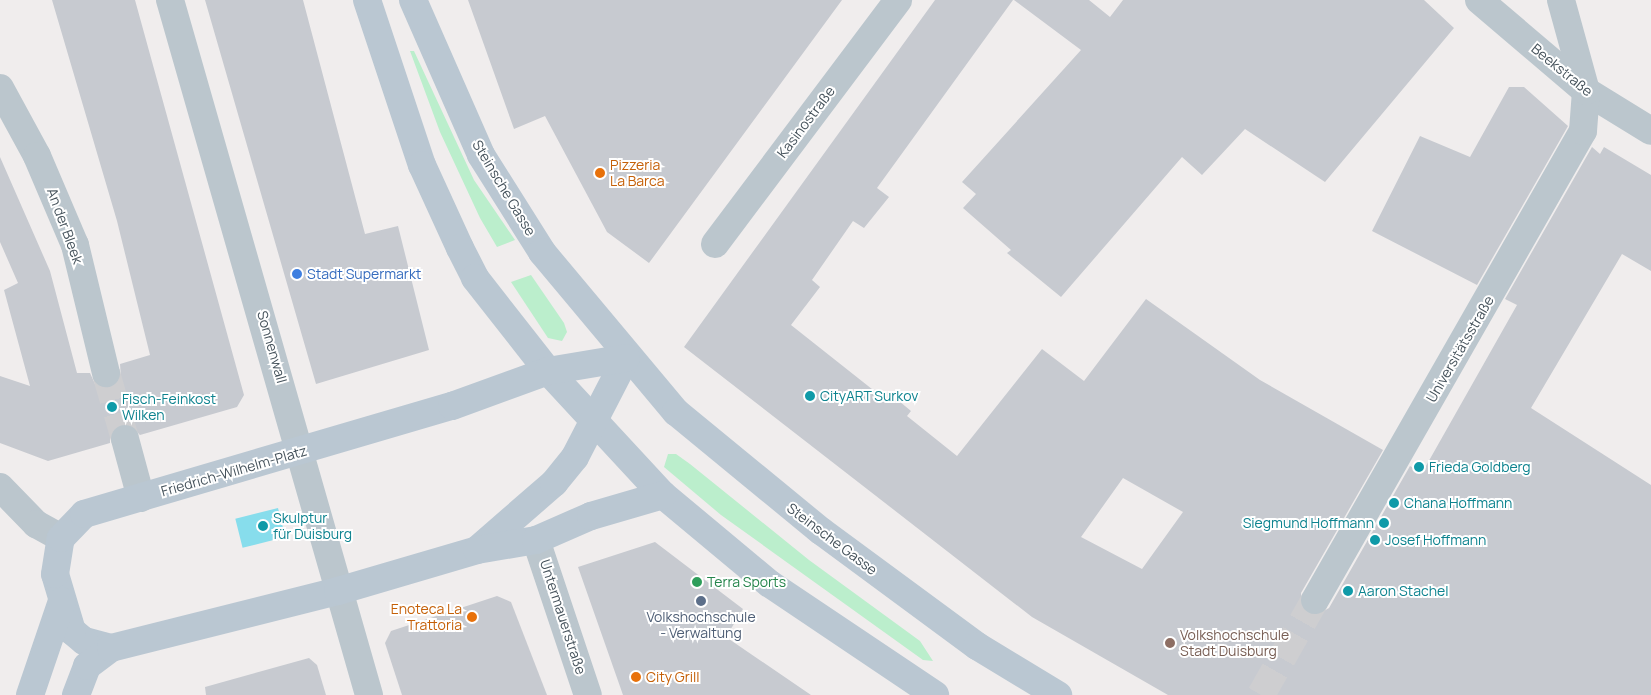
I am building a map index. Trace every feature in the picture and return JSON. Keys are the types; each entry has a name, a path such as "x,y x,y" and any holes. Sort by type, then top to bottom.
{"main road":[{"path":"367,0 422,166 460,248 475,278 548,371 592,422 663,495 770,584 935,695"},
{"name":"Steinsche Gasse","path":"413,0 481,155 542,252 626,358 691,428 820,531 977,646 1058,695"},
{"path":"548,371 626,358"},
{"path":"477,550 554,483 575,457 626,358"},
{"name":"Friedrich-Wilhelm-Platz","path":"61,538 84,514 300,452 548,371"},
{"path":"76,695 88,666 111,648 338,591 477,550 536,540 591,516 663,495"},
{"path":"61,538 55,574 72,631 84,640 111,648"},
{"path":"30,695 62,601"}],"street":[{"name":"Sonnenwall","path":"170,0 369,695"},
{"name":"Kasinostraße","path":"715,244 898,0"},
{"name":"Beekstraße","path":"1479,0 1586,92 1651,131"},
{"name":"Universitätsstraße","path":"1315,600 1557,182 1583,131 1586,92 1561,0"},
{"name":"An der Bleek","path":"0,88 37,156 75,245 106,373"},
{"path":"125,439 140,498"},
{"path":"0,487 36,524 61,538"},
{"name":"Untermauerstraße","path":"536,540 588,695"}],"green space":[{"path":"410,51 414,51 474,180 515,240 497,247 480,218 440,132"},
{"path":"531,275 564,323 567,332 562,341 548,338 511,282"},
{"path":"668,454 676,454 690,464 809,560 920,641 933,661 923,660 721,515 664,467"}],"water":[{"path":"278,508 285,537 243,548 235,519"}],"building":[{"path":"52,0 135,0 244,395 237,407 140,435 129,424 120,424 110,435 110,443 48,461 0,443 0,376 30,386 4,290 18,283 0,242 0,157 50,271 77,373 90,373 95,384 110,388 121,378 120,364 150,355 117,221"},
{"path":"205,0 303,0 365,234 398,226 429,350 316,384"},
{"path":"468,0 842,0 649,263 607,232 545,116 514,129"},
{"path":"935,0 1013,0 877,188 889,197 864,228 853,221 812,280 820,287 791,325 882,397 887,391 911,411 907,416 957,456 1042,349 1084,381 1146,299 1260,380 1383,450 1301,593 1302,608 1315,616 1329,608 1410,466 1422,473 1517,305 1505,299 1592,147 1600,154 1604,147 1651,175 1651,271 1622,254 1531,408 1651,485 1651,695 1168,695 1032,617 684,347","holes":["1123,478 1183,512 1142,569 1081,537"]},
{"path":"1014,0 1089,0 1110,17 1123,0 1424,0 1454,28 1325,182 1245,129 1202,175 1182,157 1061,297 1007,253 1011,250 963,208 976,194 962,182 1081,50"},
{"path":"1509,87 1524,87 1568,126 1477,285 1372,231 1420,136 1470,157"},
{"path":"655,542 743,609 726,637 811,695 623,695 578,567"},
{"path":"497,596 511,602 547,695 402,695 385,643 391,631"},
{"path":"309,658 317,665 326,695 206,695 205,687"}],"tunnel":[{"path":"106,373 125,439"},
{"path":"1261,695 1315,600"}],"place":[{"name":"Pizzeria La Barca","path":"600,173"},
{"name":"Stadt Supermarkt","path":"297,274"},
{"name":"CityART Surkov","path":"810,396"},
{"name":"Fisch-Feinkost Wilken","path":"112,407"},
{"name":"Frieda Goldberg","path":"1419,467"},
{"name":"Chana Hoffmann","path":"1394,503"},
{"name":"Siegmund Hoffmann","path":"1384,523"},
{"name":"Skulptur für Duisburg","path":"263,526"},
{"name":"Josef Hoffmann","path":"1375,540"},
{"name":"Terra Sports","path":"697,582"},
{"name":"Aaron Stachel","path":"1348,591"},
{"name":"Volkshochschule - Verwaltung","path":"701,601"},
{"name":"Enoteca La Trattoria","path":"472,617"},
{"name":"Volkshochschule Stadt Duisburg","path":"1170,643"},
{"name":"City Grill","path":"636,677"}]}
